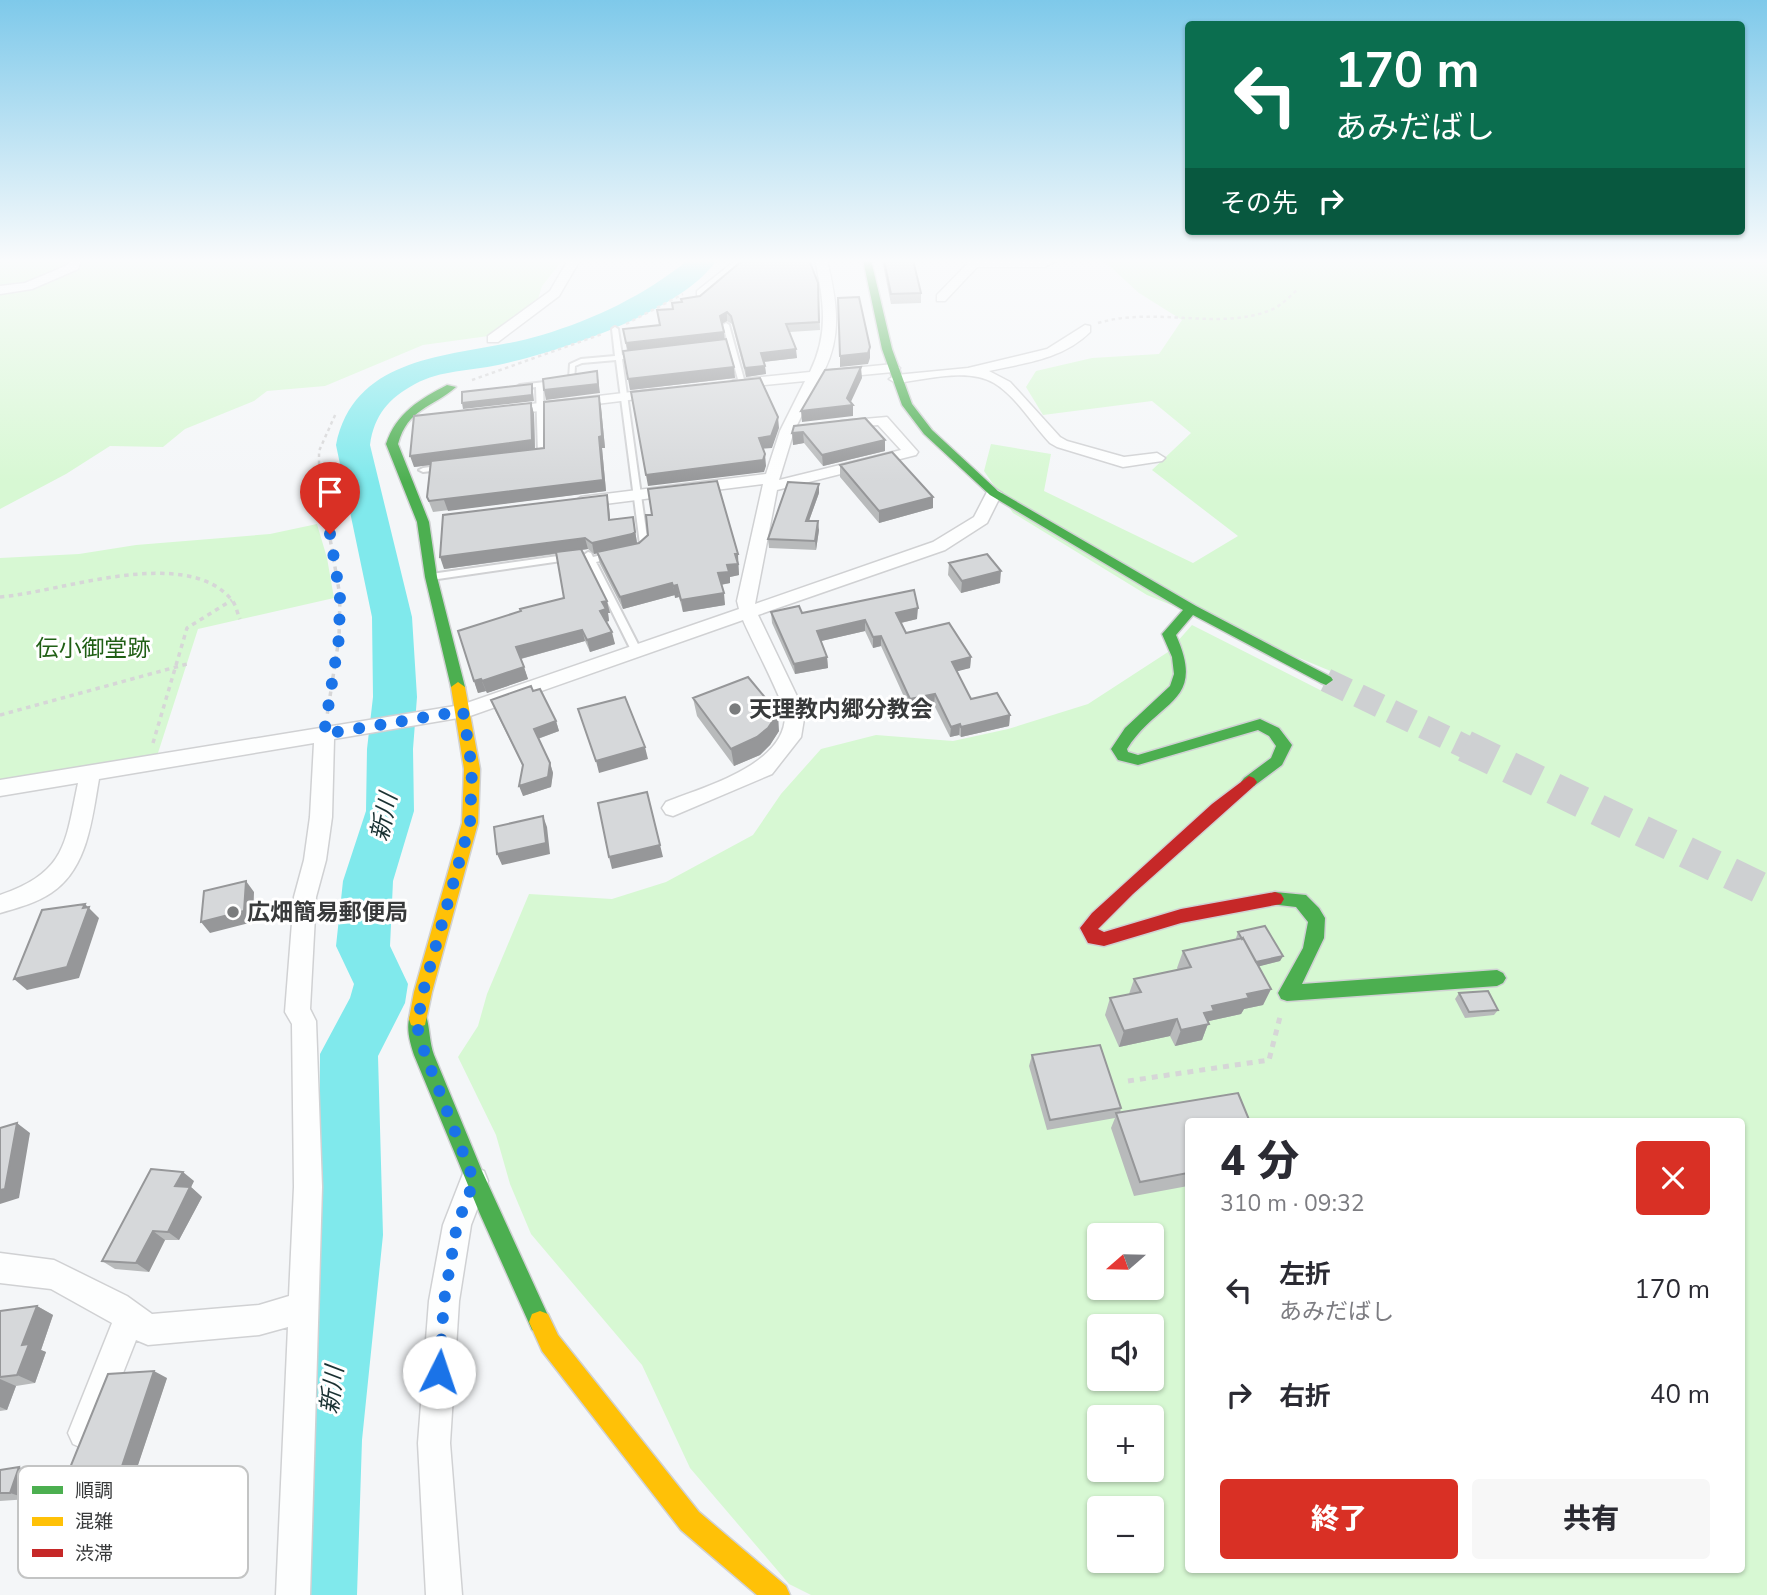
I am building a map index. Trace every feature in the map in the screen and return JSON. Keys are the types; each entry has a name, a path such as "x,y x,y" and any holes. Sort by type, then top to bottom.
{"street":[{"path":"494,339 500,334"},
{"path":"673,808 765,769 792,737 795,713 748,613 746,601 772,482 825,355 827,334"},
{"path":"885,334 894,374 907,405 928,432 994,493 1191,609 1326,680"},
{"path":"971,372 1052,352 1080,334"},
{"path":"716,386 816,375 987,374 1000,380 1055,440 1062,444 1123,462 1157,458"},
{"path":"451,387 412,410 393,431 392,444 429,522 431,576 463,711 472,769 470,823 423,992 417,1026 425,1054 474,1181 550,1343 690,1521 777,1595"},
{"path":"489,413 676,390"},
{"path":"399,423 424,420"},
{"path":"570,504 772,482 911,452 883,420 828,426"},
{"path":"0,788 463,711 939,546 981,520 994,493"},
{"path":"1191,609 1169,634 1175,642 1183,669 1179,686 1126,735 1119,750 1123,756 1138,761 1260,724 1270,726 1284,746 1277,761 1216,806 1103,911 1089,928 1090,933 1094,938 1104,939 1181,916 1280,898 1300,900 1314,913 1318,925 1304,967 1287,993"},
{"path":"293,1595 307,1187 304,1021 297,1012 305,897 312,880 331,733"},
{"path":"0,904 48,885 62,868 75,845 90,773"},
{"path":"1287,993 1497,978"},
{"path":"444,1595 434,1443 444,1301 457,1225 474,1181"},
{"path":"0,1268 54,1275 116,1307 129,1319 148,1330 259,1320 304,1307"},
{"path":"85,1433 129,1319"}],"lane":[{"path":"616,334 644,545 638,550 626,552"},
{"path":"729,334 742,383"},
{"path":"719,346 732,345"},
{"path":"514,388 572,381 572,365 581,361 645,355"},
{"path":"528,457 542,456 539,385"},
{"path":"423,470 449,467"},
{"path":"431,576 588,555 637,652"},
{"path":"591,560 615,555"}],"path":[{"path":"451,387 597,334"},
{"path":"331,733 340,596 318,468 319,451 336,413"},
{"path":"0,597 57,591 158,572 205,580 232,600 240,619"},
{"path":"147,764 187,628 232,600"},
{"path":"0,716 187,664"},
{"path":"1128,1081 1269,1060 1287,993"}],"green space":[{"path":"0,334 500,334 423,345 325,386 267,391 254,401 185,429 163,447 110,446 66,474 0,509"},
{"path":"1172,334 1767,334 1767,1595 811,1595 789,1584 690,1468 642,1365 531,1234 510,1184 496,1135 458,1057 478,1026 487,994 529,894 612,899 666,882 753,835 781,794 821,749 876,735 953,741 1008,729 1088,704 1168,652 1192,625 1322,691 1333,672 1147,595 1013,513 984,471 991,444 1051,454 1044,491 1193,563 1238,536 1152,470 1191,433 1152,401 1043,415 1026,387 1036,371 1092,358 1159,354"},
{"name":"伝小御堂跡","path":"317,524 327,558 334,598 198,629 157,756 0,782 0,558 79,554 136,545 270,534"}],"building":[{"path":"624,334 702,334 626,343"},
{"path":"736,334 790,334 796,349 761,353 765,366 745,368"},
{"path":"839,334 867,334 870,347 868,353 840,356"},
{"path":"726,339 734,367 628,379 623,351"},
{"path":"861,367 847,398 853,405 801,411 825,370"},
{"path":"597,371 598,384 544,390 543,379"},
{"path":"760,378 778,417 771,436 759,438 765,454 763,460 646,475 631,392"},
{"path":"532,384 532,395 462,403 462,392"},
{"path":"599,396 603,480 429,501 427,497 431,461 544,448 544,402"},
{"path":"531,403 532,440 410,456 414,416"},
{"path":"865,418 885,440 822,455 803,432 792,433 794,426"},
{"path":"892,452 933,497 879,511 840,465"},
{"path":"717,481 738,554 735,554 738,564 727,565 729,572 718,573 724,593 681,600 677,585 673,586 672,583 620,597 597,552 639,543 648,535 646,515 652,515 648,489"},
{"path":"788,482 819,484 806,521 818,521 815,541 768,539"},
{"path":"607,495 609,520 633,517 635,532 592,543 585,538 440,557 443,515"},
{"path":"581,549 607,601 602,602 606,609 600,611 612,632 587,640 582,630 516,647 524,667 482,681 474,681 458,631 521,611 520,609 564,598 556,552"},
{"path":"987,554 1001,571 962,581 949,563"},
{"path":"914,590 918,608 896,613 906,633 949,623 971,657 952,662 971,699 997,693 1010,715 951,727 935,694 910,699 881,636 873,637 865,620 817,631 827,657 794,664 771,612 799,606 802,613"},
{"path":"748,677 778,713 768,728 757,737 731,749 693,698"},
{"path":"531,686 533,691 540,689 556,721 534,729 550,763 548,777 519,786 523,765 491,700"},
{"path":"625,697 645,747 596,761 578,709"},
{"path":"647,792 660,845 609,857 598,803"},
{"path":"543,816 546,843 497,854 494,827"},
{"path":"246,881 244,911 201,922 204,891"},
{"path":"85,904 83,908 89,907 67,967 14,979 42,910"},
{"path":"1265,926 1283,956 1256,962 1238,932"},
{"path":"1243,938 1271,989 1247,994 1249,998 1212,1006 1214,1011 1204,1013 1209,1024 1181,1030 1177,1019 1124,1031 1110,998 1141,992 1134,979 1191,967 1183,951"},
{"path":"1488,991 1498,1010 1469,1012 1459,993"},
{"path":"1100,1045 1121,1108 1050,1120 1032,1055"},
{"path":"1238,1093 1248,1118 1185,1118 1185,1174 1140,1182 1116,1113"},
{"path":"17,1123 5,1189 0,1190 0,1128"},
{"path":"151,1169 183,1172 175,1186 190,1187 168,1232 153,1231 136,1263 102,1261"},
{"path":"37,1306 22,1345 29,1344 17,1375 0,1377 0,1311"},
{"path":"154,1371 122,1466 71,1466 108,1374"},
{"path":"18,1467 10,1493 0,1493 0,1470"}],"waterway":[{"name":"新川","path":"318,1595 326,1440 351,1235 349,1054 377,1003 381,984 363,946 368,881 390,811 390,749 395,697 392,617 353,445 355,433 369,404 385,390 416,372 439,365 526,349 573,334"}],"tunnel":[{"path":"1326,680 1468,748"},
{"path":"1465,746 1767,891"}],"traffic: fast":[{"path":"884,334 907,405 928,432 994,493 1191,609 1326,680"},
{"path":"451,387 422,403 406,416 395,433 392,444 423,522 431,577 458,687"},
{"path":"1191,609 1169,634 1179,657 1181,674 1176,687 1168,698 1130,732 1119,749 1123,756 1138,760 1260,724 1274,732 1284,745 1277,761 1249,782"},
{"path":"1275,899 1300,900 1313,912 1317,922 1312,948 1287,993 1497,978"},
{"path":"418,1019 418,1037 424,1055 500,1236 540,1322"}],"traffic: slow":[{"path":"418,1019 470,823 472,769 458,687"},
{"path":"540,1322 550,1343 690,1521 777,1595"}],"traffic: jam":[{"path":"1249,782 1117,899 1089,928 1094,938 1104,939 1181,916 1275,899"}],"place":[{"name":"天理教内郷分教会","path":"735,709"},
{"name":"広畑簡易郵便局","path":"233,912"}],"route":[{"path":"330,534 340,596 339,638 324,734 463,711 472,769 470,823 423,992 417,1026 425,1054 474,1181 457,1225 444,1301 439,1372"}]}
